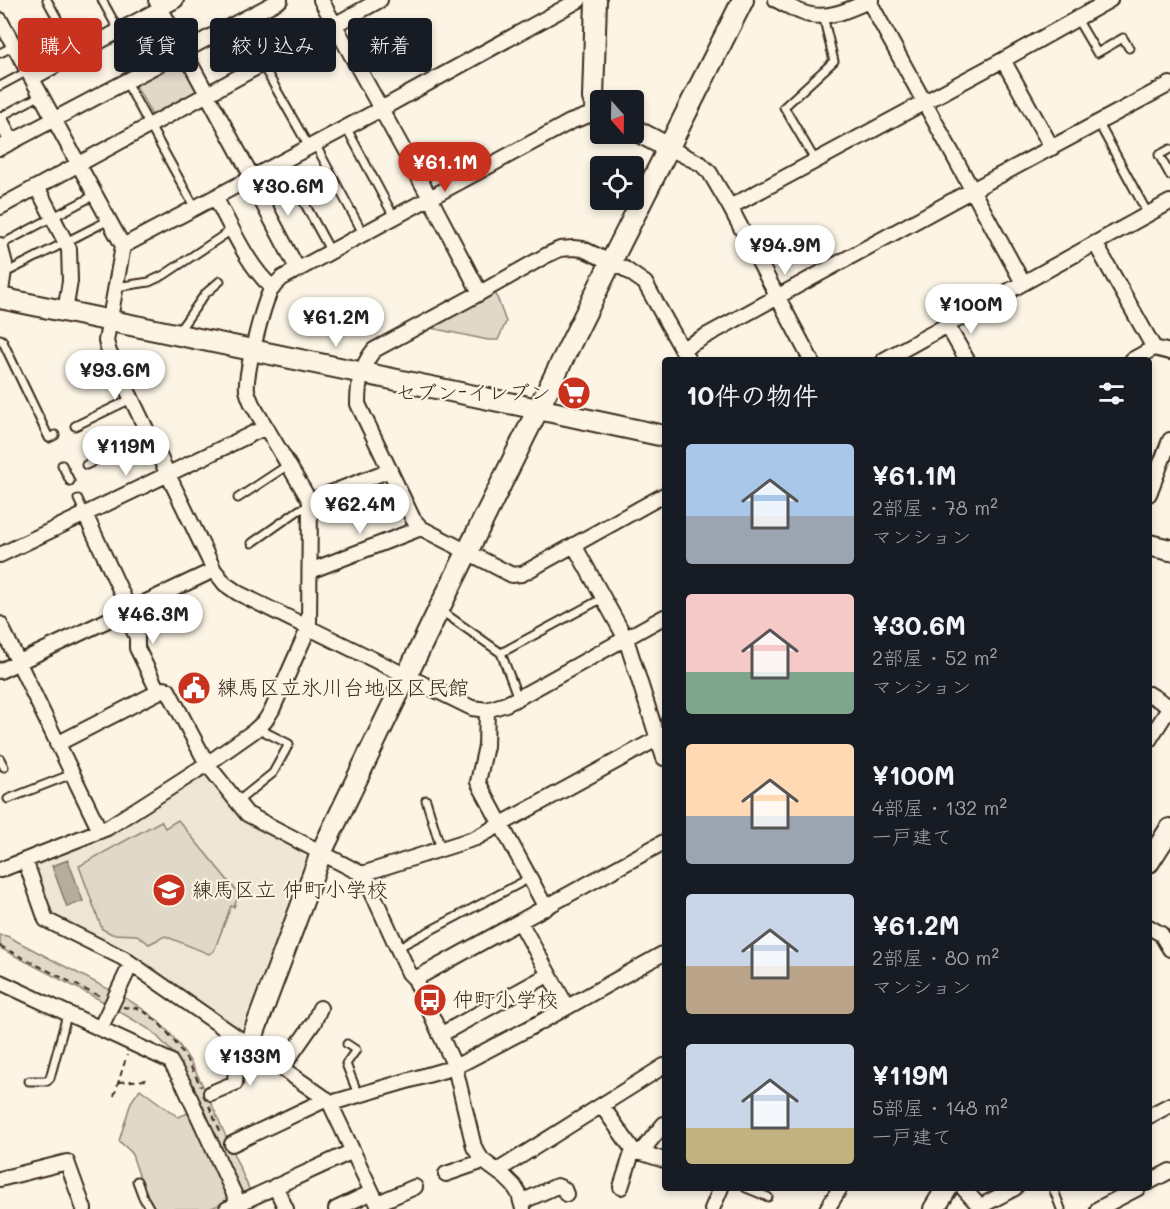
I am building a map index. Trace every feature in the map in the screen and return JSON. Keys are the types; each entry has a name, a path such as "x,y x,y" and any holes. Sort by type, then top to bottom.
{"street":[{"path":"138,18 159,4 176,0"},
{"path":"198,44 280,0"},
{"path":"321,0 330,18"},
{"path":"336,24 380,0"},
{"path":"123,246 381,109 579,0"},
{"path":"593,90 596,0"},
{"path":"211,1093 235,1083 236,1069 227,1063 245,1043 321,853 538,408 743,0"},
{"path":"776,0 798,11 823,16 840,13 870,0 923,102 1023,283"},
{"path":"730,207 1110,0"},
{"path":"159,4 166,18"},
{"path":"0,20 123,246 106,341 109,352 106,361 131,399 143,438 168,474 214,570 231,589 472,708 487,710 518,698 662,618"},
{"path":"336,29 480,293"},
{"path":"1003,60 1052,148"},
{"path":"30,75 36,72"},
{"path":"0,118 6,145 145,72"},
{"path":"195,72 298,270"},
{"path":"0,207 247,72"},
{"path":"662,496 522,574 512,575 421,528 413,519 358,404 358,387 366,360 374,350 560,249 573,248 583,249 611,262 645,283 685,355 778,297 1170,84"},
{"path":"0,870 107,828 207,764 257,728 272,710 309,627 310,571 310,503 252,404 247,391 247,376 253,350 267,300 273,288 282,278 363,233 570,122 590,115"},
{"path":"644,135 701,164 710,173 810,357"},
{"path":"37,186 69,249 70,281 65,312"},
{"path":"215,197 255,268 273,288"},
{"path":"892,357 1170,202"},
{"path":"1095,243 1154,348"},
{"path":"0,245 6,264 0,298 662,436"},
{"path":"947,325 964,357"},
{"path":"1138,357 1154,348 1170,352"},
{"path":"0,555 266,427"},
{"path":"1152,486 1170,440"},
{"path":"310,503 390,470"},
{"path":"85,514 127,610 137,637 137,648 158,691"},
{"path":"310,571 421,528"},
{"path":"362,874 476,838 662,737 626,639 574,545"},
{"path":"1152,546 1170,550"},
{"path":"0,670 214,570"},
{"path":"0,624 100,831"},
{"path":"57,744 158,691 165,688 168,690 207,764 247,814 362,874 366,879 455,1066 474,1147 482,1160 514,1186 522,1206 558,1186 564,1189 566,1194"},
{"path":"1152,696 1170,707 1152,735"},
{"path":"487,710 486,746 478,782 546,908"},
{"path":"1152,857 1170,828"},
{"path":"415,980 662,843"},
{"path":"25,860 46,920 123,958 329,1101 377,1201"},
{"path":"520,922 567,1007"},
{"path":"1160,931 1170,949"},
{"path":"231,1144 329,1101 455,1066 662,954"},
{"path":"100,1029 130,964"},
{"path":"440,1035 548,975"},
{"path":"0,982 170,1062 184,1085 235,1207 275,1186 353,1151"},
{"path":"282,1068 314,1022 320,1008"},
{"path":"497,1171 662,1067"},
{"path":"1152,1114 1170,1105"},
{"path":"602,1106 637,1152 662,1159"},
{"path":"621,1187 637,1152 662,1126"},
{"path":"446,1174 482,1160"},
{"path":"0,1179 67,1162 84,1209"},
{"path":"1152,1180 1170,1171"},
{"path":"275,1186 286,1209"},
{"path":"336,1209 377,1201 415,1187"},
{"path":"712,1209 720,1191"},
{"path":"827,1209 838,1191"},
{"path":"934,1209 945,1191"},
{"path":"966,1191 982,1208 1010,1191"},
{"path":"1098,1209 1131,1191"}],"lane":[{"path":"47,0 57,18"},
{"path":"102,0 114,23"},
{"path":"815,160 784,106 834,61 823,16"},
{"path":"1077,19 1097,53 1123,38 1129,48"},
{"path":"0,53 14,46"},
{"path":"267,72 363,233"},
{"path":"0,86 30,75"},
{"path":"126,82 195,208"},
{"path":"0,118 41,95"},
{"path":"1098,122 1148,214"},
{"path":"346,127 394,217"},
{"path":"1170,149 1159,155 1170,175"},
{"path":"282,161 331,252"},
{"path":"0,245 95,195"},
{"path":"5,270 11,270 109,220"},
{"path":"116,287 149,282 233,229"},
{"path":"177,334 205,294 220,281"},
{"path":"0,339 16,379 32,396 38,424 49,438 55,435"},
{"path":"75,426 131,399"},
{"path":"86,465 128,445"},
{"path":"238,498 288,465"},
{"path":"61,466 68,478 75,471"},
{"path":"78,499 85,514"},
{"path":"252,543 310,503"},
{"path":"501,653 603,598"},
{"path":"439,609 501,653 518,698"},
{"path":"237,802 273,773 289,744 257,728"},
{"path":"8,799 72,774"},
{"path":"426,800 441,849"},
{"path":"397,948 530,878"},
{"path":"29,1081 47,1081 50,1078 67,1015"},
{"path":"347,1044 356,1050 346,1064 358,1094"},
{"path":"137,1181 150,1209"},
{"path":"753,1191 768,1197"},
{"path":"1054,1191 1061,1209"}],"path":[{"path":"114,1096 131,1044"},
{"path":"119,1082 147,1080"}],"shaded area":[{"path":"157,72 189,72 200,92 153,117 135,84"},
{"path":"494,289 506,322 498,340 426,327"},
{"name":"練馬区立 仲町小学校","path":"205,775 210,777 245,822 303,851 305,858 245,1027 239,1029 204,1008 125,947 80,931 52,914 35,866 40,860 116,832"},
{"path":"178,820 239,894 234,907 231,906 214,951 209,954 165,936 149,944 137,935 112,934 102,929 79,866 161,821 165,828"},
{"path":"68,860 83,901 67,907 52,866"},
{"path":"0,935 7,936 112,991 106,1003 0,948"},
{"path":"122,996 156,1019 179,1044 206,1092 250,1191 238,1193 186,1075 174,1054 152,1031 115,1009"},
{"path":"140,1089 178,1117 191,1112 230,1198 229,1201 209,1209 154,1209 146,1195 131,1152 119,1141 131,1102"}],"place":[{"name":"セブン-イレブン","path":"574,393"},
{"name":"練馬区立氷川台地区区民館","path":"194,688"},
{"name":"練馬区立 仲町小学校","path":"169,890"},
{"name":"仲町小学校","path":"430,1000"}]}
